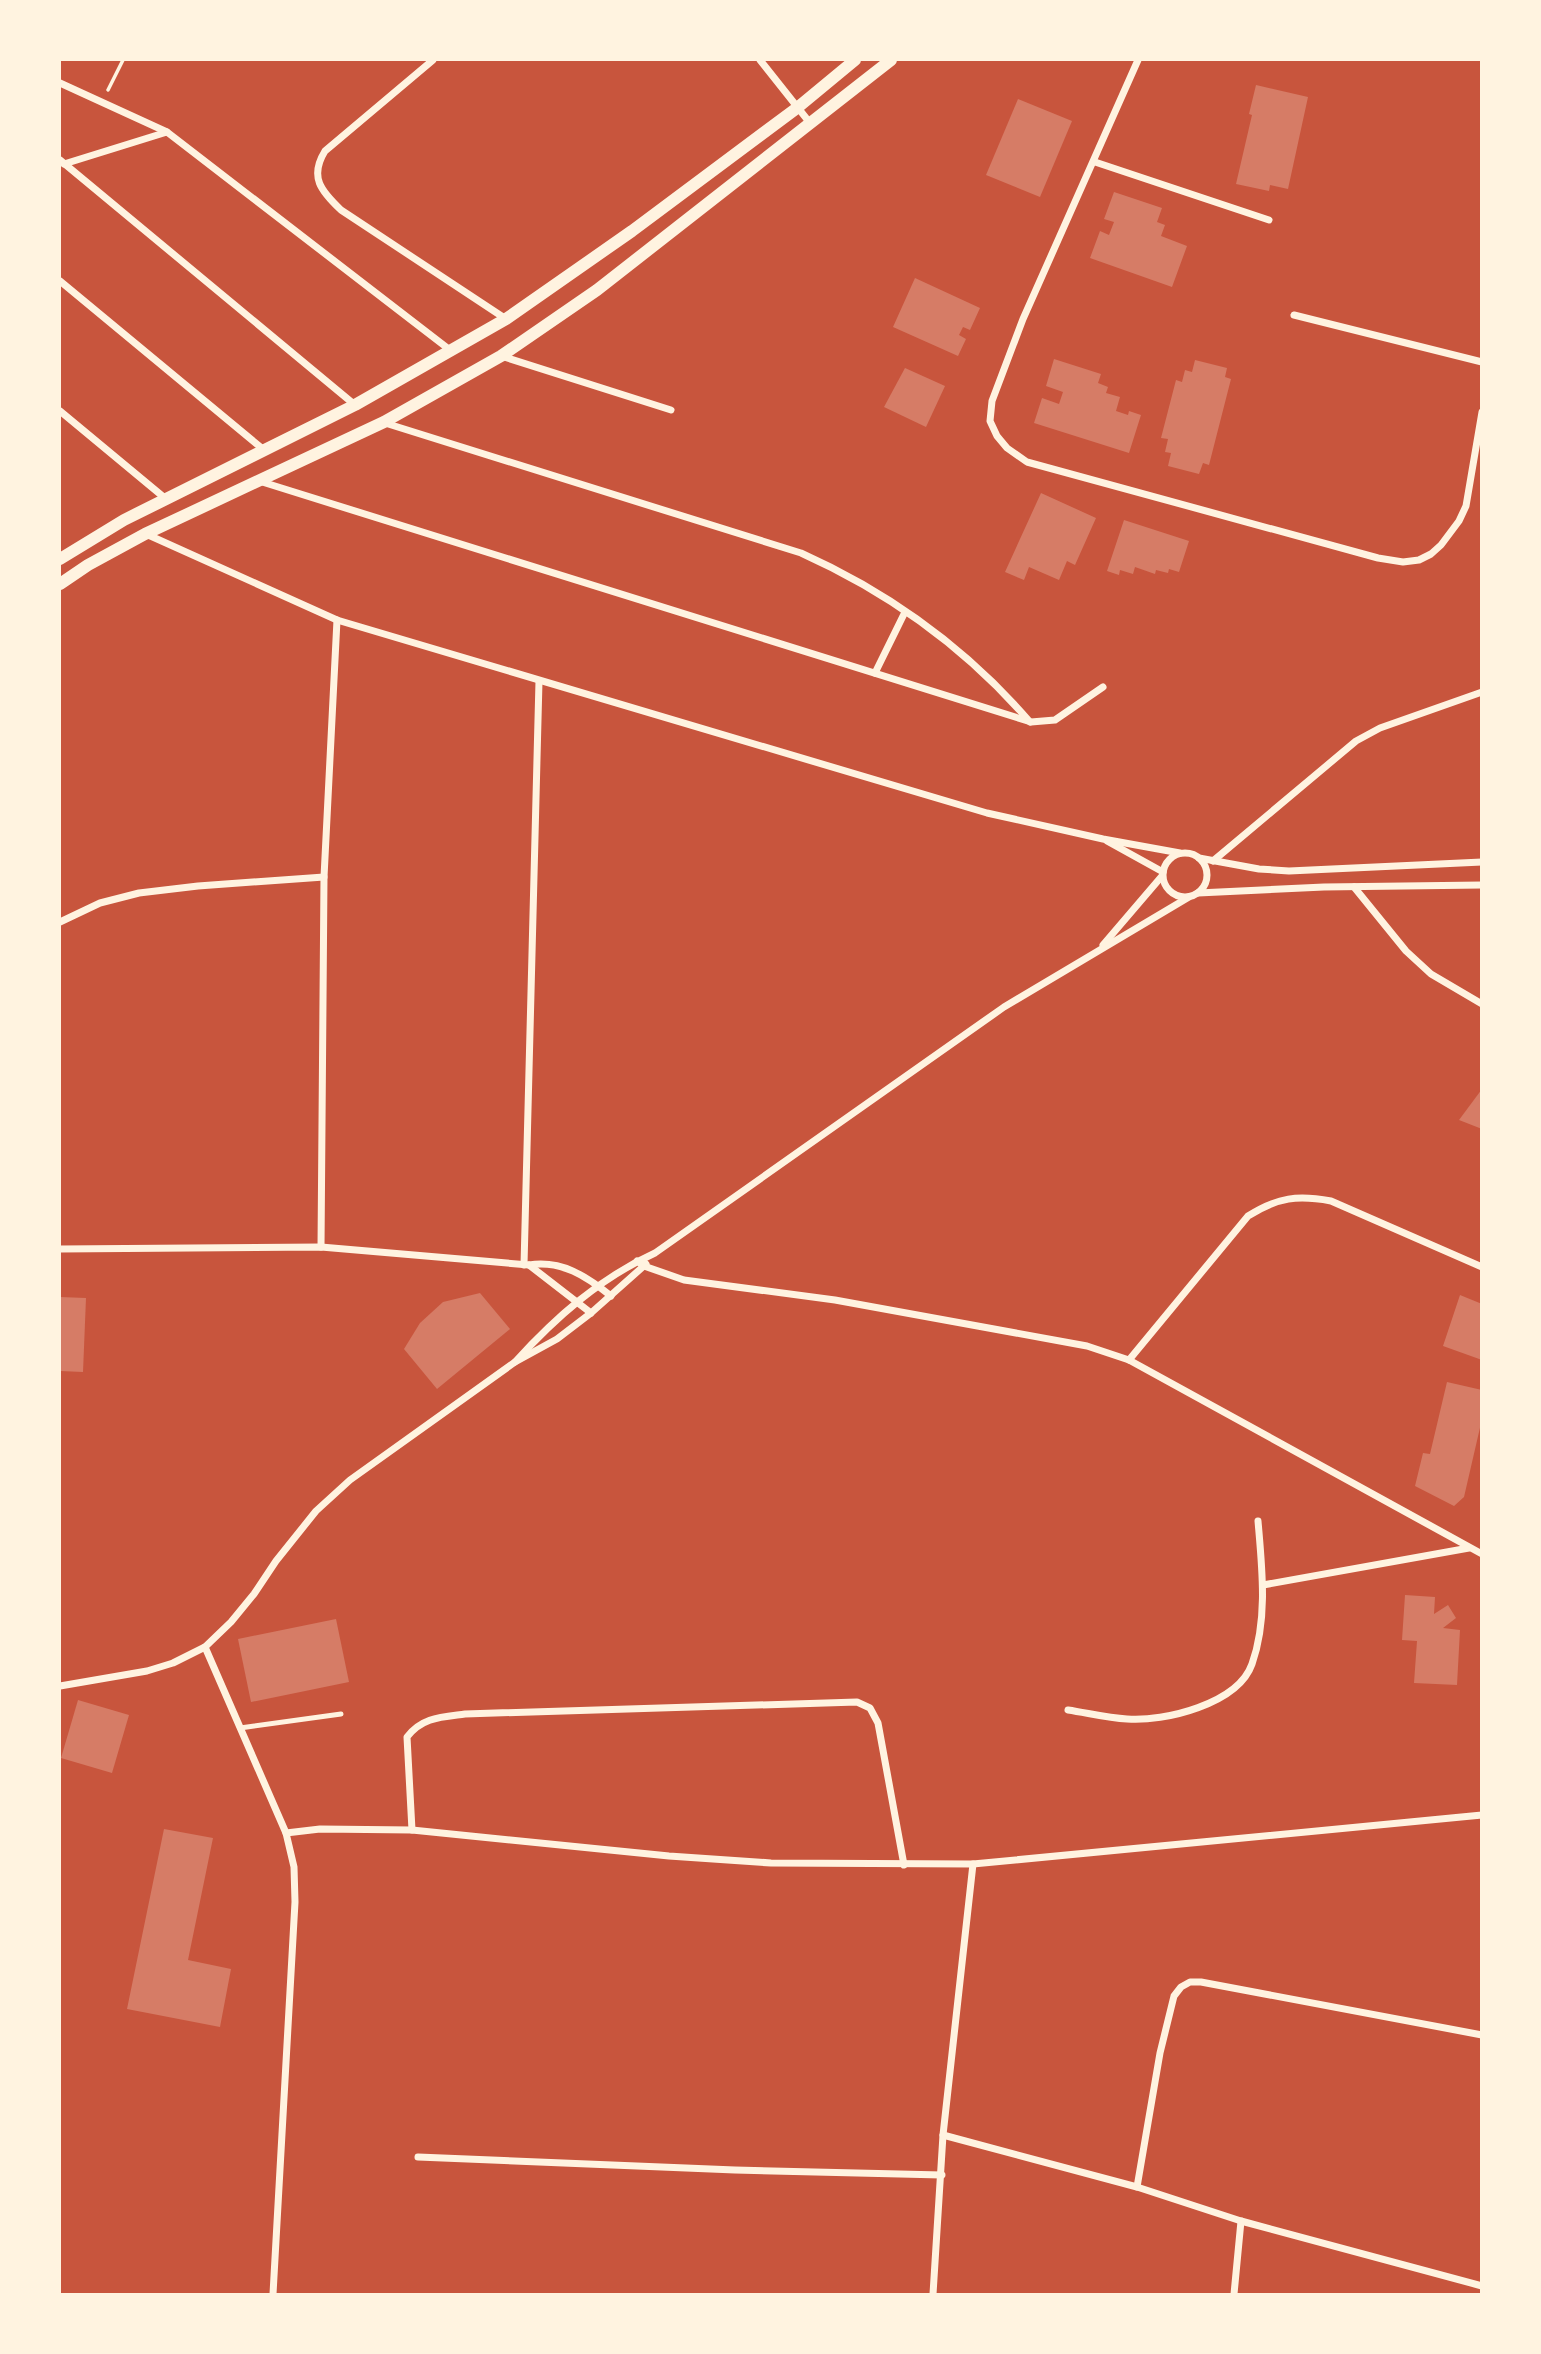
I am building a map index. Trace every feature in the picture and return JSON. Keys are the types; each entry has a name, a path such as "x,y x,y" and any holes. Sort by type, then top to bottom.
{"street":[{"path":"433,60 325,151 317,164 318,179 324,194 341,210 506,319"},
{"path":"760,60 810,123"},
{"path":"60,559 124,520 355,405 506,319 632,230 797,107 855,60"},
{"path":"60,584 88,565 145,534 383,422 500,356 597,290 891,60"},
{"path":"1139,60 1023,318 992,401 990,421 997,436 1027,462 1378,558 1403,562 1419,560 1431,554 1441,545 1466,506 1478,467 1482,412"},
{"path":"60,83 167,132 450,350"},
{"path":"62,162 167,132"},
{"path":"62,162 355,405"},
{"path":"1094,162 1269,220"},
{"path":"60,281 264,450"},
{"path":"1294,315 1482,362"},
{"path":"500,356 671,410"},
{"path":"60,411 166,499"},
{"path":"383,422 801,553 849,576 905,612 972,662 1003,690 1031,722"},
{"path":"258,481 1031,722 1055,720 1103,687"},
{"path":"145,534 337,620 974,809 1103,839 1259,869 1289,871 1482,862"},
{"path":"875,673 905,612"},
{"path":"321,1247 324,877 337,620"},
{"path":"526,1265 539,681"},
{"path":"1213,861 1356,741 1380,729 1482,692"},
{"path":"1103,839 1163,874 1168,890 1181,897 1189,897"},
{"path":"1100,948 1163,874 1167,862 1180,853"},
{"path":"1198,893 1207,876 1205,866 1199,858"},
{"path":"60,922 100,903 139,893 324,877"},
{"path":"515,1362 541,1334 598,1285 640,1264 1004,1007 1189,897 1198,893 1482,885"},
{"path":"1354,887 1431,974 1482,1004"},
{"path":"1129,1360 1248,1216 1283,1199 1306,1196 1331,1201 1482,1267"},
{"path":"60,1249 321,1247 526,1265 543,1263 570,1268 611,1296"},
{"path":"60,1686 147,1671 173,1663 205,1647 254,1594 276,1561 316,1511 350,1480 515,1362 557,1339 591,1314 640,1264"},
{"path":"640,1264 684,1280 835,1300 1087,1346 1129,1360 1482,1554"},
{"path":"526,1265 591,1314"},
{"path":"1069,1710 1128,1719 1155,1718 1205,1707 1235,1688 1252,1668 1259,1638 1263,1585 1258,1521"},
{"path":"1263,1585 1469,1548"},
{"path":"205,1647 286,1833 294,1867 295,1902 272,2294"},
{"path":"412,1830 407,1737 424,1721 465,1714 857,1702 870,1708 878,1723 904,1864"},
{"path":"286,1833 320,1829 412,1830 669,1856 771,1863 972,1864 1482,1815"},
{"path":"933,2294 943,2135 972,1864"},
{"path":"1137,2187 1160,2053 1174,1996 1181,1987 1190,1982 1214,1984 1482,2035"},
{"path":"943,2135 1137,2187 1241,2221 1482,2286"},
{"path":"418,2157 735,2170 942,2175"},
{"path":"1234,2294 1241,2221"}],"lane":[{"path":"240,1727 341,1714"}],"path":[{"path":"102,101 123,60"}],"building":[{"path":"1256,85 1308,97 1288,189 1270,185 1269,191 1236,184"},
{"path":"1018,99 1072,121 1040,197 986,175"},
{"path":"1114,192 1162,208 1157,222 1165,225 1161,236 1187,246 1172,287 1090,258 1100,231 1109,235 1114,222 1104,219"},
{"path":"915,278 980,308 970,330 963,327 959,335 966,339 958,356 893,327"},
{"path":"1054,359 1101,374 1098,383 1108,387 1106,393 1120,397 1116,411 1141,415 1129,453 1034,423 1042,398 1059,404 1063,392 1046,386"},
{"path":"1195,360 1227,368 1225,377 1231,379 1209,465 1203,463 1199,474 1168,466 1171,453 1165,452 1168,439 1161,438 1176,380 1182,382 1185,370 1192,372"},
{"path":"905,368 945,386 926,427 884,407"},
{"path":"1041,493 1096,518 1075,565 1067,561 1059,580 1029,567 1024,580 1005,572"},
{"path":"1124,520 1189,541 1179,572 1169,569 1168,573 1156,570 1155,574 1135,567 1133,574 1120,570 1119,575 1107,571"},
{"path":"1482,1089 1482,1129 1459,1120"},
{"path":"480,1293 510,1329 437,1389 404,1349 420,1323 443,1302"},
{"path":"1460,1295 1482,1304 1482,1360 1443,1346"},
{"path":"60,1297 86,1298 83,1372 60,1371"},
{"path":"1447,1382 1482,1390 1482,1419 1464,1497 1454,1506 1415,1486 1423,1453 1430,1454"},
{"path":"1405,1595 1435,1597 1434,1614 1448,1605 1456,1618 1443,1628 1460,1630 1457,1685 1414,1683 1417,1641 1402,1640"},
{"path":"336,1619 349,1682 251,1702 238,1639"},
{"path":"78,1700 129,1715 112,1773 61,1758"},
{"path":"164,1829 213,1838 188,1960 231,1969 220,2027 127,2009"}]}
